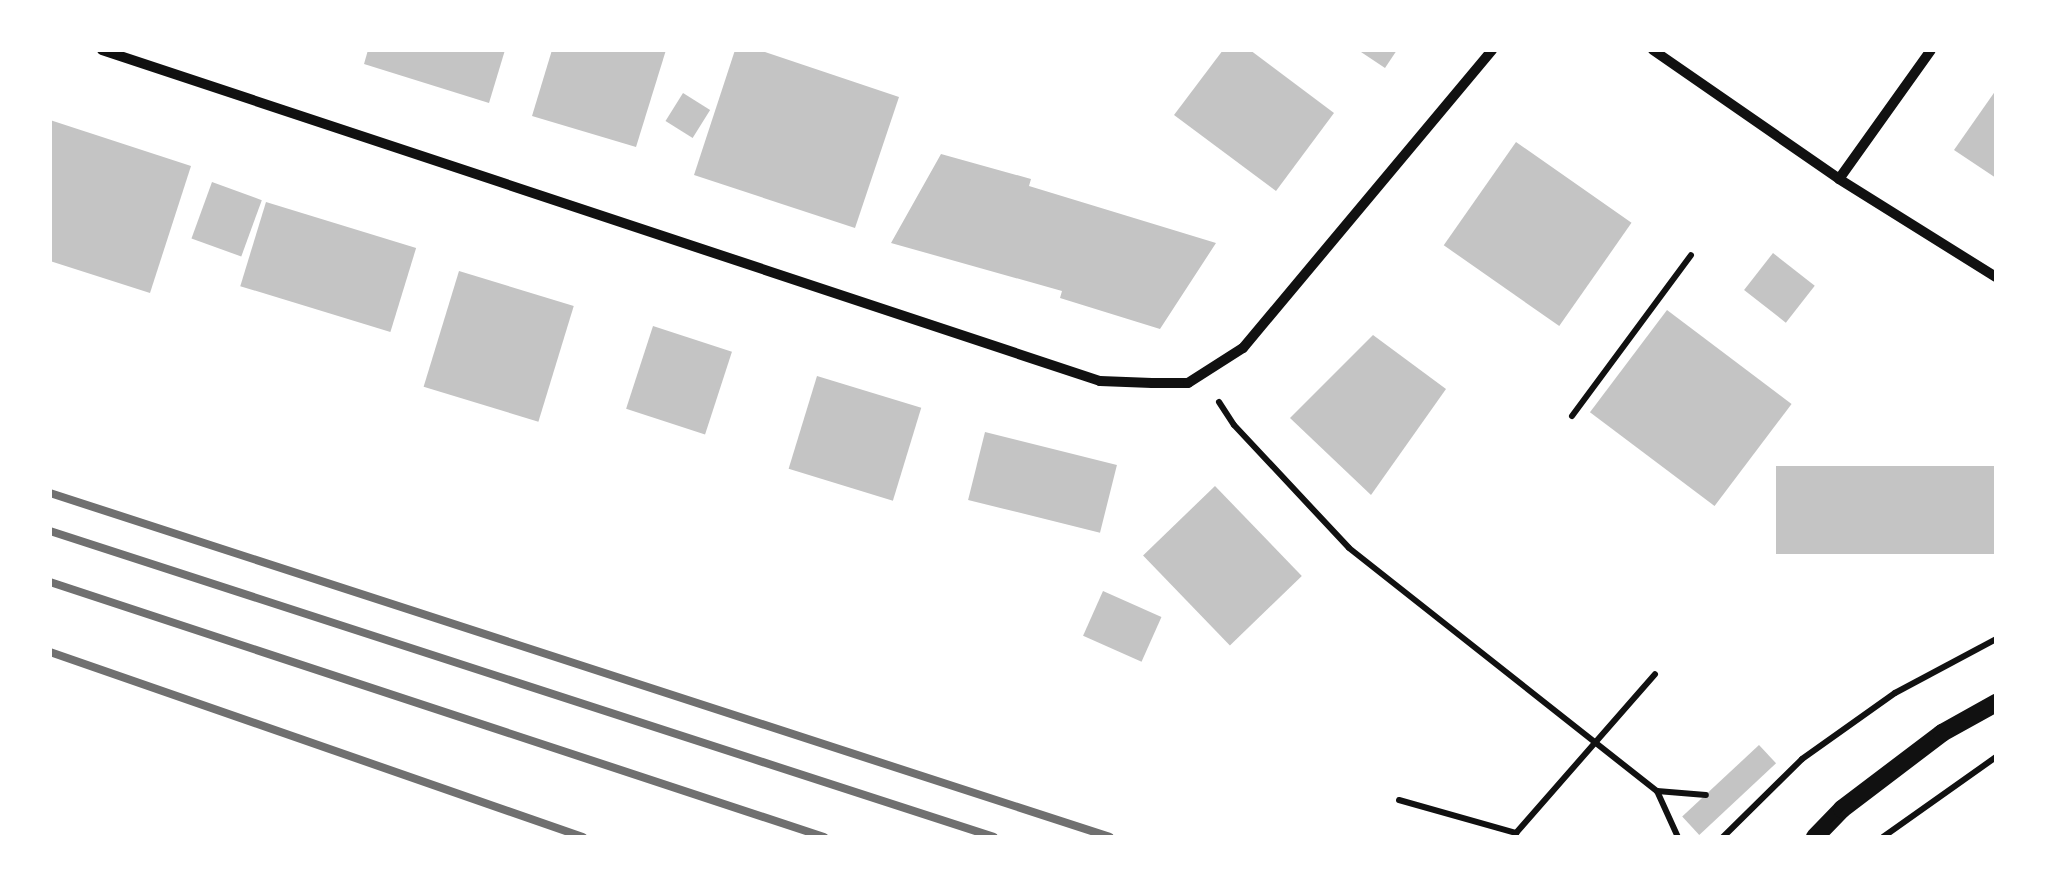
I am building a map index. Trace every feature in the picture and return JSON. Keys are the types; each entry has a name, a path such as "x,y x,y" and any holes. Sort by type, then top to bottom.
{"street":[{"path":"102,50 1100,381 1188,383 1244,348 1492,50"},
{"path":"1653,50 1838,179 1996,277"},
{"path":"1838,179 1931,50"},
{"path":"1815,837 1842,809 1942,733 1996,703"}],"path":[{"path":"1572,416 1692,255"},
{"path":"1188,383 1219,402 1234,425 1349,548 1658,792 1678,837"},
{"path":"1723,837 1802,759 1895,693 1996,639"},
{"path":"1398,800 1516,833 1656,674"},
{"path":"1883,837 1996,757"},
{"path":"1658,792 1706,796"}],"building":[{"path":"368,50 505,50 489,103 364,64"},
{"path":"552,50 666,50 636,147 532,116"},
{"path":"735,50 759,50 899,97 855,228 694,175"},
{"path":"1223,50 1250,50 1334,113 1276,191 1174,115"},
{"path":"1358,50 1397,50 1385,68"},
{"path":"1996,90 1996,178 1954,150"},
{"path":"683,93 710,110 693,138 666,121"},
{"path":"50,120 191,166 150,293 50,261"},
{"path":"1516,142 1632,223 1559,326 1444,245"},
{"path":"941,154 1031,179 1029,186 1216,243 1160,329 1060,298 1062,291 891,243"},
{"path":"212,182 262,200 241,257 191,238"},
{"path":"266,202 416,248 390,332 240,286"},
{"path":"1773,253 1815,286 1786,323 1744,290"},
{"path":"459,271 574,306 538,422 424,387"},
{"path":"1667,310 1792,404 1715,506 1590,412"},
{"path":"653,326 732,352 705,434 626,409"},
{"path":"1373,335 1446,389 1371,495 1290,418"},
{"path":"817,376 921,408 893,501 789,469"},
{"path":"985,432 1117,465 1100,533 968,500"},
{"path":"1776,466 1996,466 1996,554 1776,554"},
{"path":"1215,486 1302,576 1230,645 1143,555"},
{"path":"1103,591 1161,617 1142,662 1083,636"},
{"path":"1759,745 1776,763 1699,835 1682,817"}],"railway":[{"path":"50,493 1110,837"},
{"path":"50,531 994,837"},
{"path":"50,582 824,837"},
{"path":"50,652 583,837"}]}
